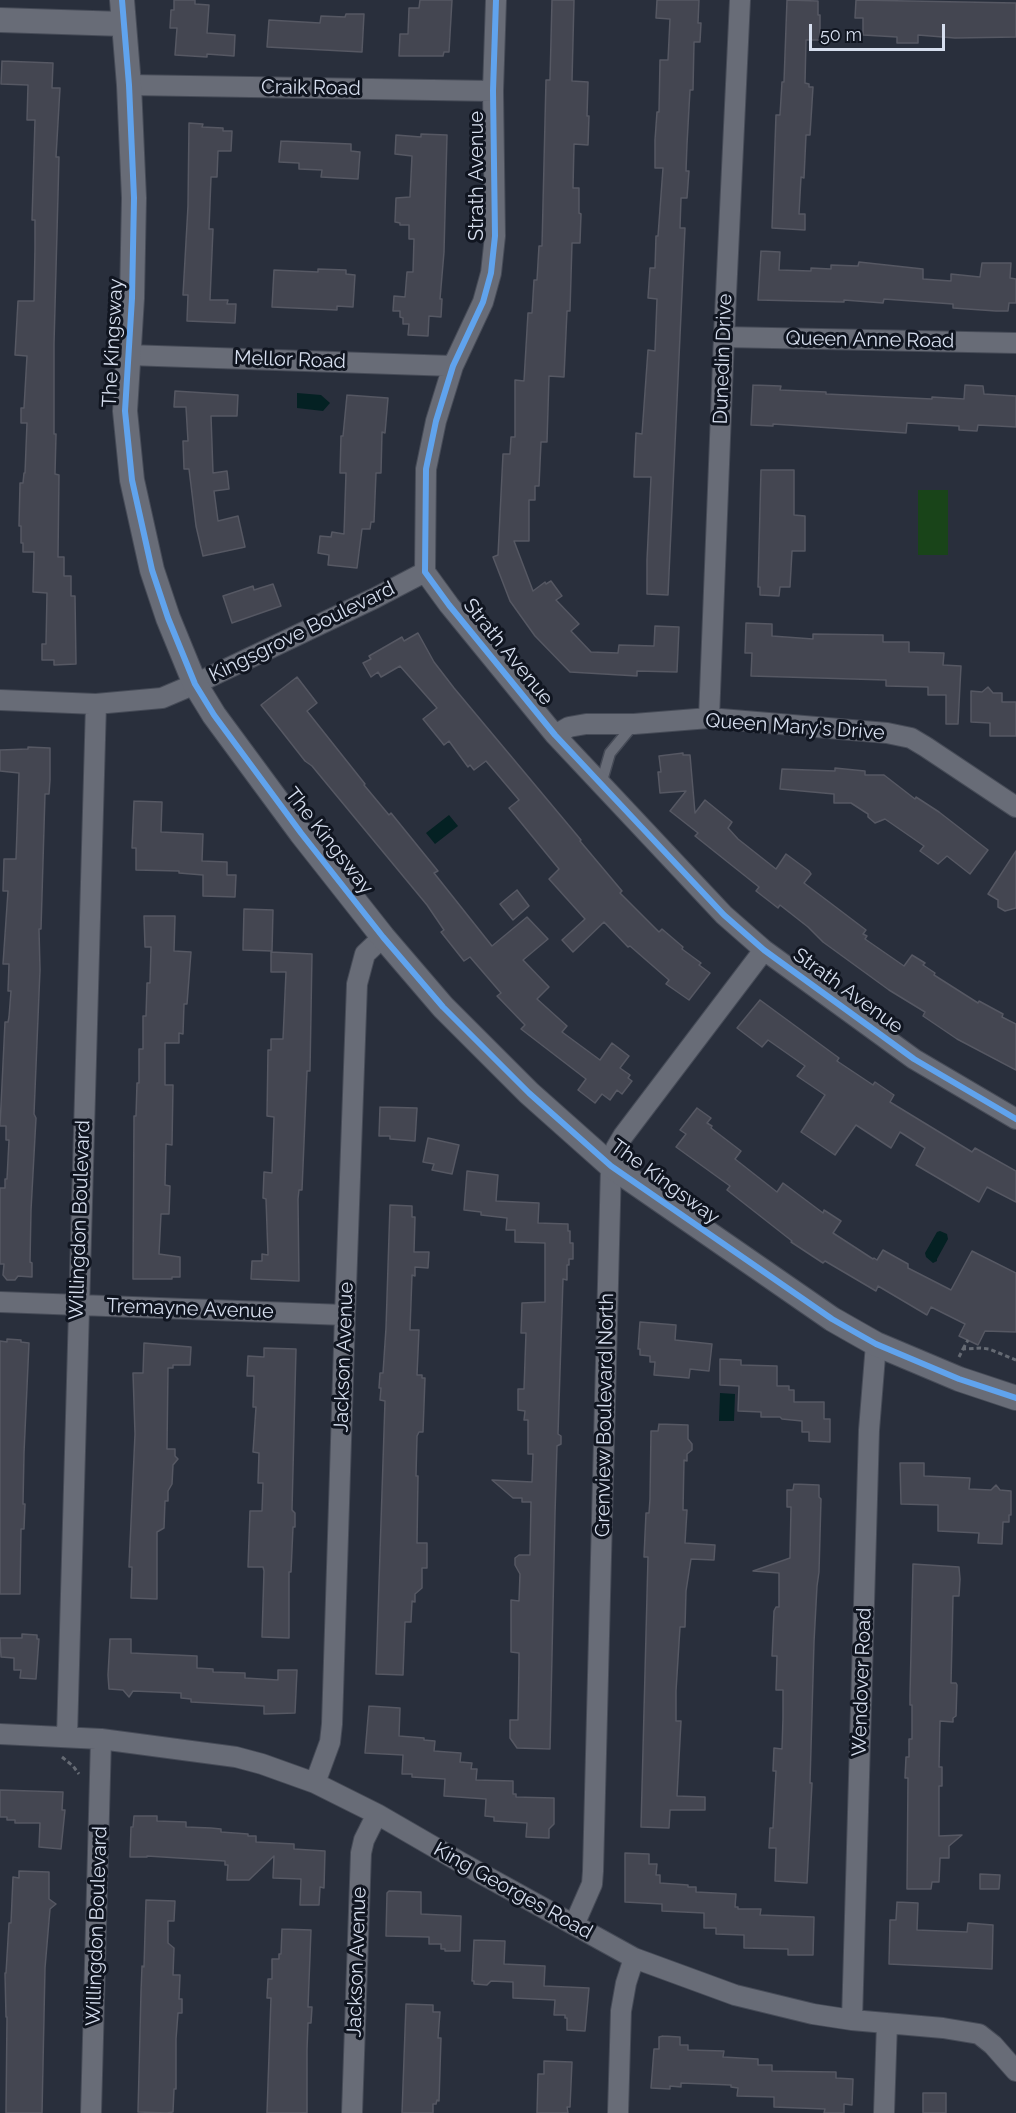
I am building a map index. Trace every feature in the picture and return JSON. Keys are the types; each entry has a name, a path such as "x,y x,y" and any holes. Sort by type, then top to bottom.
{"street":[{"name":"Strath Avenue","path":"496,0 493,91 495,236 491,273 483,302 453,366 436,421 426,468 426,572 449,605 555,735 724,915 764,950 914,1059 1016,1119"},
{"name":"Dunedin Drive","path":"709,718 740,0"},
{"path":"0,20 122,12"},
{"name":"The Kingsway","path":"122,12 132,142 134,255 125,411 132,480 152,570 168,618 195,684 214,715 301,833 383,937 443,1007 491,1057 611,1166 832,1318 876,1344 959,1379 1016,1398"},
{"name":"Craik Road","path":"129,85 493,91"},
{"name":"Queen Anne Road","path":"724,337 1016,343"},
{"name":"Mellor Road","path":"128,355 453,366"},
{"name":"Kingsgrove Boulevard","path":"0,700 96,704 162,698 426,572"},
{"name":"Willingdon Boulevard","path":"67,1736 96,704"},
{"name":"Queen Mary's Drive","path":"555,735 570,727 586,724 634,724 709,718 887,732 911,738 1016,807"},
{"name":"Jackson Avenue","path":"315,1783 330,1742 332,1724 357,984 365,954 383,937"},
{"name":"Grenview Boulevard North","path":"574,1925 592,1884 593,1871 611,1166 616,1148 623,1136 764,950"},
{"name":"Tremayne Avenue","path":"0,1302 345,1315"},
{"name":"Wendover Road","path":"852,2020 869,1430 876,1344"},
{"name":"King Georges Road","path":"0,1734 101,1739 236,1757 315,1783 377,1814 634,1958 735,1995 813,2014 979,2034 993,2045 1016,2071"},
{"name":"Willingdon Boulevard","path":"91,2113 101,1739"},
{"name":"Jackson Avenue","path":"352,2113 361,1853 364,1840 377,1814"},
{"path":"618,2113 621,2011 626,1983 634,1958"},
{"path":"884,2113 887,2023"}],"lane":[{"path":"600,784 610,753 634,724"}],"path":[{"path":"959,1358 968,1340"},
{"path":"963,1349 989,1348 1016,1360"},
{"path":"59,1755 68,1761 79,1774"}],"green space":[{"path":"918,490 948,490 948,555 918,555"}],"shaded area":[{"path":"297,393 321,395 330,403 323,411 297,408"},
{"path":"449,815 458,826 435,844 426,833"},
{"path":"937,1232 947,1234 948,1239 937,1261 933,1263 925,1253"},
{"path":"720,1393 735,1394 734,1421 719,1421"}],"building":[{"path":"174,0 195,0 195,4 209,5 207,33 235,35 234,56 175,55 177,28 170,28"},
{"path":"420,0 452,0 449,52 444,52 443,56 399,56 400,34 408,34 409,8 419,8"},
{"path":"552,0 574,0 572,81 588,82 588,145 574,144 573,188 579,188 580,243 572,243 570,311 567,311 564,377 549,376 547,442 541,442 539,486 535,486 535,500 529,500 529,541 514,541 533,591 545,582 546,584 551,581 562,596 556,600 579,624 571,631 591,652 618,653 619,645 654,646 655,626 679,627 677,672 637,671 637,676 570,672 535,636 510,601 493,557 498,555 503,454 510,454 511,437 515,437 515,380 524,381 528,313 532,313 539,246 542,246 546,80 550,80"},
{"path":"657,0 699,0 698,23 701,23 700,42 694,42 693,90 690,90 687,198 681,198 680,228 685,228 668,595 647,594 651,477 634,477 636,433 642,434 648,350 655,351 657,299 648,298 650,268 655,268 663,168 655,168 655,140 657,112 659,112 660,60 668,60 670,19 656,18"},
{"path":"787,0 818,1 818,15 820,15 820,40 806,40 805,83 813,87 810,135 806,135 804,178 801,177 799,214 805,214 805,230 772,228 776,115 780,115 782,82 784,82"},
{"path":"856,0 1016,3 1016,37 955,38 918,35 918,43 897,43 897,37 863,35 863,18 855,18"},
{"path":"346,14 364,14 362,52 267,47 269,20 320,23 321,16 345,17"},
{"path":"2,61 53,63 52,88 60,88 56,157 59,157 54,344 55,474 59,475 58,557 64,557 64,576 71,576 71,596 75,596 76,664 54,665 54,660 42,660 42,644 46,644 47,593 33,592 34,552 23,552 23,543 21,543 20,483 23,483 25,473 27,423 21,423 21,408 24,408 27,356 15,355 18,301 34,301 35,220 32,220 35,120 27,120 28,85 1,84"},
{"path":"189,123 232,131 231,151 218,151 217,177 211,177 209,229 213,229 210,300 228,300 227,304 236,304 235,323 187,321 188,295 183,295 188,206"},
{"path":"421,134 447,135 441,317 429,316 428,336 408,335 409,324 403,324 400,311 393,311 394,296 405,297 407,272 413,272 414,239 409,239 409,225 400,225 395,222 396,198 410,197 412,156 395,154 396,135 421,137"},
{"path":"281,141 351,144 351,151 360,152 358,179 321,177 322,170 299,169 299,163 279,162"},
{"path":"761,251 780,252 779,270 831,269 831,265 858,266 859,262 923,269 923,279 951,281 951,274 980,277 982,263 1011,263 1010,278 1016,279 1016,303 1009,303 1008,311 996,311 953,308 953,304 884,299 883,303 844,300 844,302 758,300"},
{"path":"318,269 346,270 346,274 355,275 353,307 337,306 337,310 272,307 274,270 318,272"},
{"path":"753,385 781,386 780,390 826,392 826,394 932,399 932,397 964,399 965,385 983,386 984,394 1016,396 1016,427 978,425 977,431 959,430 959,426 907,423 906,433 773,424 773,426 751,425"},
{"path":"175,391 238,395 237,416 211,416 213,473 227,471 229,489 214,491 218,521 238,516 245,547 203,556 196,526 189,469 184,469 183,441 188,441 186,407 174,407"},
{"path":"347,395 388,398 385,433 382,432 381,473 376,473 374,522 371,522 370,529 362,529 357,568 328,565 329,555 318,553 320,536 331,537 332,532 344,534 346,473 340,473 341,436 343,436"},
{"path":"761,470 794,470 794,515 805,516 805,551 792,551 790,587 780,587 779,596 760,595 760,587 758,587"},
{"path":"273,584 281,606 232,623 223,596 253,586 254,590"},
{"path":"746,623 772,624 772,636 813,639 813,634 883,635 883,642 909,642 909,652 944,653 943,665 961,666 958,724 946,724 946,695 928,695 928,687 886,686 886,680 751,676 752,653 745,653"},
{"path":"418,633 434,662 454,688 581,840 622,891 620,893 659,932 662,929 710,973 689,1000 666,984 669,980 630,946 628,947 604,922 573,952 562,940 585,919 549,879 559,869 509,808 519,800 486,761 474,770 470,765 468,767 449,741 444,745 423,719 437,708 400,666 381,677 378,672 371,677 363,663 371,659 369,656 402,637 404,641"},
{"path":"297,677 317,703 307,711 364,785 389,815 391,813 438,871 434,873 492,946 527,917 548,939 523,960 549,987 537,999 567,1026 562,1032 600,1060 612,1043 629,1056 620,1068 630,1075 628,1078 632,1081 622,1094 617,1090 610,1100 602,1094 595,1103 578,1090 586,1079 521,1029 525,1025 497,996 501,993 470,957 464,961 441,932 444,930 427,905 312,766 305,761 261,705"},
{"path":"988,687 993,693 1002,693 1002,702 1016,702 1016,736 990,736 990,723 971,722 971,691 982,692"},
{"path":"28,747 50,748 49,794 45,794 41,929 39,929 40,970 34,1114 36,1118 31,1210 32,1277 18,1276 15,1280 7,1280 3,1275 4,1264 0,1264 0,1188 5,1188 5,1179 7,1179 9,1140 6,1140 6,1126 0,1126 5,1022 8,1022 9,1017 11,991 8,991 9,964 3,964 8,891 3,891 4,859 16,859 19,773 0,771 0,750 28,749"},
{"path":"683,753 683,755 690,755 695,813 705,800 732,822 728,828 738,839 776,869 786,854 809,871 811,874 804,883 866,930 863,934 867,936 865,939 904,966 912,955 925,963 923,965 935,973 934,975 978,1003 979,1001 1003,1014 1002,1017 1016,1024 1016,1070 957,1039 923,1016 925,1012 889,990 823,942 780,905 778,908 756,891 759,887 695,836 698,833 670,811 686,791 660,793 659,756"},
{"path":"835,768 865,771 865,775 884,775 915,799 916,797 939,812 988,850 970,874 947,856 938,864 920,851 924,846 885,819 875,823 868,817 868,814 851,803 834,803 834,794 780,789 782,769 835,771"},
{"path":"134,801 162,802 161,832 203,834 202,861 227,862 227,875 236,875 235,897 203,896 203,875 179,873 179,871 136,870 136,848 132,848"},
{"path":"1016,851 1016,908 1005,911 998,907 998,900 988,894"},
{"path":"517,890 529,906 513,920 500,904"},
{"path":"244,909 273,910 272,951 243,950"},
{"path":"144,916 175,916 174,951 191,952 187,1004 184,1004 183,1034 179,1033 179,1043 165,1043 165,1085 173,1085 172,1145 166,1144 165,1185 170,1186 169,1214 161,1214 159,1254 180,1257 180,1277 172,1277 172,1279 133,1279 134,1116 136,1116 137,1083 139,1083 139,1049 143,1049 143,1016 146,1016 147,983 150,983 151,947 145,947"},
{"path":"271,952 312,954 310,1071 307,1071 302,1190 299,1190 298,1199 299,1281 251,1279 252,1261 262,1261 262,1254 268,1255 266,1199 263,1198 264,1172 272,1173 274,1117 267,1116 268,1050 271,1050 271,1039 283,1039 286,972 271,972"},
{"path":"760,1000 839,1058 837,1061 873,1085 875,1082 894,1095 890,1102 972,1152 975,1148 1016,1171 1016,1202 987,1187 979,1202 916,1165 925,1148 900,1132 891,1148 856,1125 835,1155 801,1132 825,1095 797,1076 805,1066 768,1040 762,1047 737,1028"},
{"path":"380,1107 417,1108 415,1141 379,1136"},
{"path":"697,1108 711,1118 707,1123 712,1126 711,1128 741,1151 735,1159 777,1192 783,1183 823,1213 824,1210 841,1221 833,1233 873,1259 877,1260 883,1250 908,1264 908,1268 951,1290 972,1251 1016,1273 1016,1332 985,1331 978,1345 959,1336 965,1324 931,1307 927,1315 878,1286 876,1291 825,1261 823,1263 791,1242 727,1190 730,1186 676,1147 686,1134 680,1130"},
{"path":"428,1138 459,1145 452,1174 432,1170 434,1164 423,1162"},
{"path":"467,1171 498,1175 496,1201 539,1203 538,1223 568,1224 570,1243 573,1243 573,1259 569,1259 569,1265 567,1265 567,1280 563,1279 558,1434 561,1436 561,1444 557,1446 550,1749 517,1748 510,1738 510,1720 518,1720 519,1664 519,1653 511,1652 511,1600 519,1601 520,1574 515,1565 515,1558 519,1555 530,1555 531,1502 522,1502 522,1498 513,1498 492,1480 532,1482 533,1454 528,1454 528,1420 524,1420 525,1411 518,1410 518,1389 524,1389 526,1333 521,1333 522,1303 545,1302 545,1243 515,1242 515,1230 506,1230 507,1218 481,1215 481,1212 464,1210"},
{"path":"390,1205 412,1206 412,1217 415,1217 414,1252 429,1252 428,1268 415,1267 415,1276 412,1275 410,1330 419,1330 417,1375 425,1378 423,1432 419,1432 417,1436 416,1476 418,1476 417,1543 427,1543 427,1568 422,1568 422,1588 415,1594 415,1602 412,1601 411,1622 405,1622 403,1675 376,1674 385,1401 380,1400 381,1388 379,1388 380,1373 383,1373 386,1328"},
{"path":"640,1322 676,1325 675,1340 712,1344 709,1371 690,1369 689,1378 654,1375 655,1362 650,1362 650,1356 640,1355 640,1349 638,1349"},
{"path":"7,1339 29,1343 20,1594 0,1594 0,1341 7,1342"},
{"path":"144,1343 191,1347 190,1365 173,1365 173,1368 168,1368 167,1449 175,1449 175,1456 178,1459 173,1465 172,1484 168,1491 168,1501 165,1501 164,1528 157,1532 157,1599 131,1598 132,1567 129,1567 135,1434 133,1373 143,1373"},
{"path":"264,1348 296,1349 292,1510 295,1513 295,1527 293,1527 291,1572 289,1572 289,1638 262,1637 264,1571 263,1567 248,1567 250,1511 262,1511 263,1483 258,1483 259,1453 253,1452 256,1407 253,1407 254,1376 247,1376 248,1356 264,1357"},
{"path":"720,1359 741,1360 741,1365 777,1366 777,1386 789,1386 789,1390 794,1390 794,1402 824,1402 824,1419 830,1419 830,1442 809,1441 809,1432 802,1432 802,1421 780,1417 761,1417 761,1412 738,1411 739,1386 720,1385"},
{"path":"659,1424 688,1425 688,1439 692,1444 692,1450 687,1454 687,1461 684,1460 683,1510 687,1510 685,1543 715,1545 714,1560 691,1559 686,1591 685,1627 680,1627 676,1691 676,1721 681,1721 677,1796 705,1797 705,1810 670,1810 669,1828 641,1827 648,1557 644,1557 646,1513 649,1513 650,1499 651,1431 658,1431"},
{"path":"900,1463 924,1463 924,1476 970,1478 969,1489 991,1490 996,1485 1000,1490 1011,1491 1011,1515 1009,1515 1009,1522 1003,1522 1002,1544 978,1543 979,1533 938,1531 938,1505 901,1504"},
{"path":"794,1484 819,1485 821,1499 807,1883 775,1881 776,1848 769,1848 770,1828 773,1828 776,1771 773,1771 774,1748 782,1749 783,1690 776,1690 777,1656 772,1656 774,1611 776,1607 779,1607 779,1573 753,1571 790,1558 791,1507 787,1507 787,1490 793,1490"},
{"path":"913,1564 959,1567 960,1579 959,1596 953,1596 951,1683 957,1685 956,1716 953,1722 940,1721 939,1767 942,1767 942,1786 939,1786 939,1836 962,1835 949,1846 949,1858 940,1858 939,1882 932,1882 931,1889 907,1889 908,1778 905,1778 906,1757 909,1757 909,1739 912,1739 910,1695"},
{"path":"22,1634 37,1635 39,1639 36,1679 20,1678 21,1670 14,1670 14,1658 1,1657 0,1638 22,1638"},
{"path":"110,1639 131,1639 131,1653 197,1656 197,1668 213,1669 213,1672 245,1673 245,1678 278,1680 278,1670 297,1670 295,1713 264,1714 264,1706 191,1702 191,1699 181,1698 181,1693 133,1691 129,1697 123,1690 109,1689"},
{"path":"369,1706 400,1708 399,1736 435,1741 434,1751 461,1753 460,1762 472,1763 471,1769 477,1769 476,1780 513,1781 513,1794 516,1794 516,1797 554,1798 554,1824 549,1829 549,1838 526,1837 527,1823 494,1821 494,1817 485,1816 486,1799 444,1796 445,1779 412,1777 412,1774 402,1774 403,1755 365,1753"},
{"path":"0,1790 63,1792 62,1810 65,1810 61,1849 39,1847 40,1823 15,1823 15,1820 0,1817"},
{"path":"134,1816 157,1816 157,1821 186,1822 186,1827 221,1829 221,1832 256,1836 256,1842 294,1844 294,1849 325,1851 324,1888 320,1887 319,1905 300,1905 301,1879 273,1878 274,1856 249,1880 227,1880 228,1865 225,1865 225,1861 130,1857 131,1827 133,1827"},
{"path":"625,1853 649,1854 649,1864 657,1864 656,1875 660,1875 660,1883 696,1887 696,1892 736,1894 735,1907 761,1909 760,1915 814,1917 813,1955 788,1955 788,1949 744,1948 744,1935 716,1934 716,1928 704,1928 704,1913 662,1911 662,1904 625,1902"},
{"path":"19,1871 49,1872 49,1899 56,1904 50,1909 45,1968 42,2113 6,2113 5,1973 9,1923 11,1923 13,1877 19,1878"},
{"path":"980,1874 1000,1875 999,1889 980,1889"},
{"path":"389,1891 421,1892 421,1914 461,1916 460,1951 445,1951 441,1949 441,1944 429,1944 429,1937 386,1936 387,1893"},
{"path":"146,1900 175,1901 174,1921 168,1921 168,1943 174,1948 173,1975 180,1975 179,1999 182,1999 182,2013 178,2013 176,2089 174,2089 173,2112 167,2113 138,2112"},
{"path":"897,1902 918,1903 917,1930 967,1932 968,1923 993,1925 992,1969 889,1964 890,1920 896,1920"},
{"path":"282,1929 311,1930 308,2007 312,2007 311,2023 308,2023 307,2113 267,2113 271,1998 267,1998 268,1979 272,1979 272,1959 279,1959 279,1954 281,1954"},
{"path":"474,1940 505,1941 504,1964 545,1966 544,1986 589,1988 585,2031 567,2030 565,2015 554,2015 555,2000 513,1998 513,1982 491,1981 487,1985 474,1984 472,1981"},
{"path":"406,2004 433,2005 433,2012 440,2012 439,2101 433,2104 433,2113 402,2113"},
{"path":"659,2037 680,2037 680,2045 688,2045 688,2050 724,2051 723,2057 758,2059 758,2065 772,2065 772,2071 836,2072 836,2078 853,2079 852,2105 844,2104 844,2113 824,2113 825,2109 774,2107 774,2097 737,2096 738,2088 731,2087 731,2085 681,2083 681,2087 670,2086 670,2089 651,2088 654,2049 659,2049"},
{"path":"544,2061 572,2062 568,2113 537,2113 538,2074 544,2074"},
{"path":"923,2093 946,2093 946,2113 923,2113"}],"cycle path":[{"path":"122,0 129,85 134,198 132,298 125,411 132,480 152,570 168,618 195,684 214,715 301,833 383,937 443,1007 529,1093 611,1166 832,1319 876,1344 959,1379 1016,1398"},
{"path":"496,0 493,91 495,236 491,273 483,302 453,366 436,421 426,469 425,572 449,605 555,735 724,915 764,950 914,1059 1016,1119"}]}
